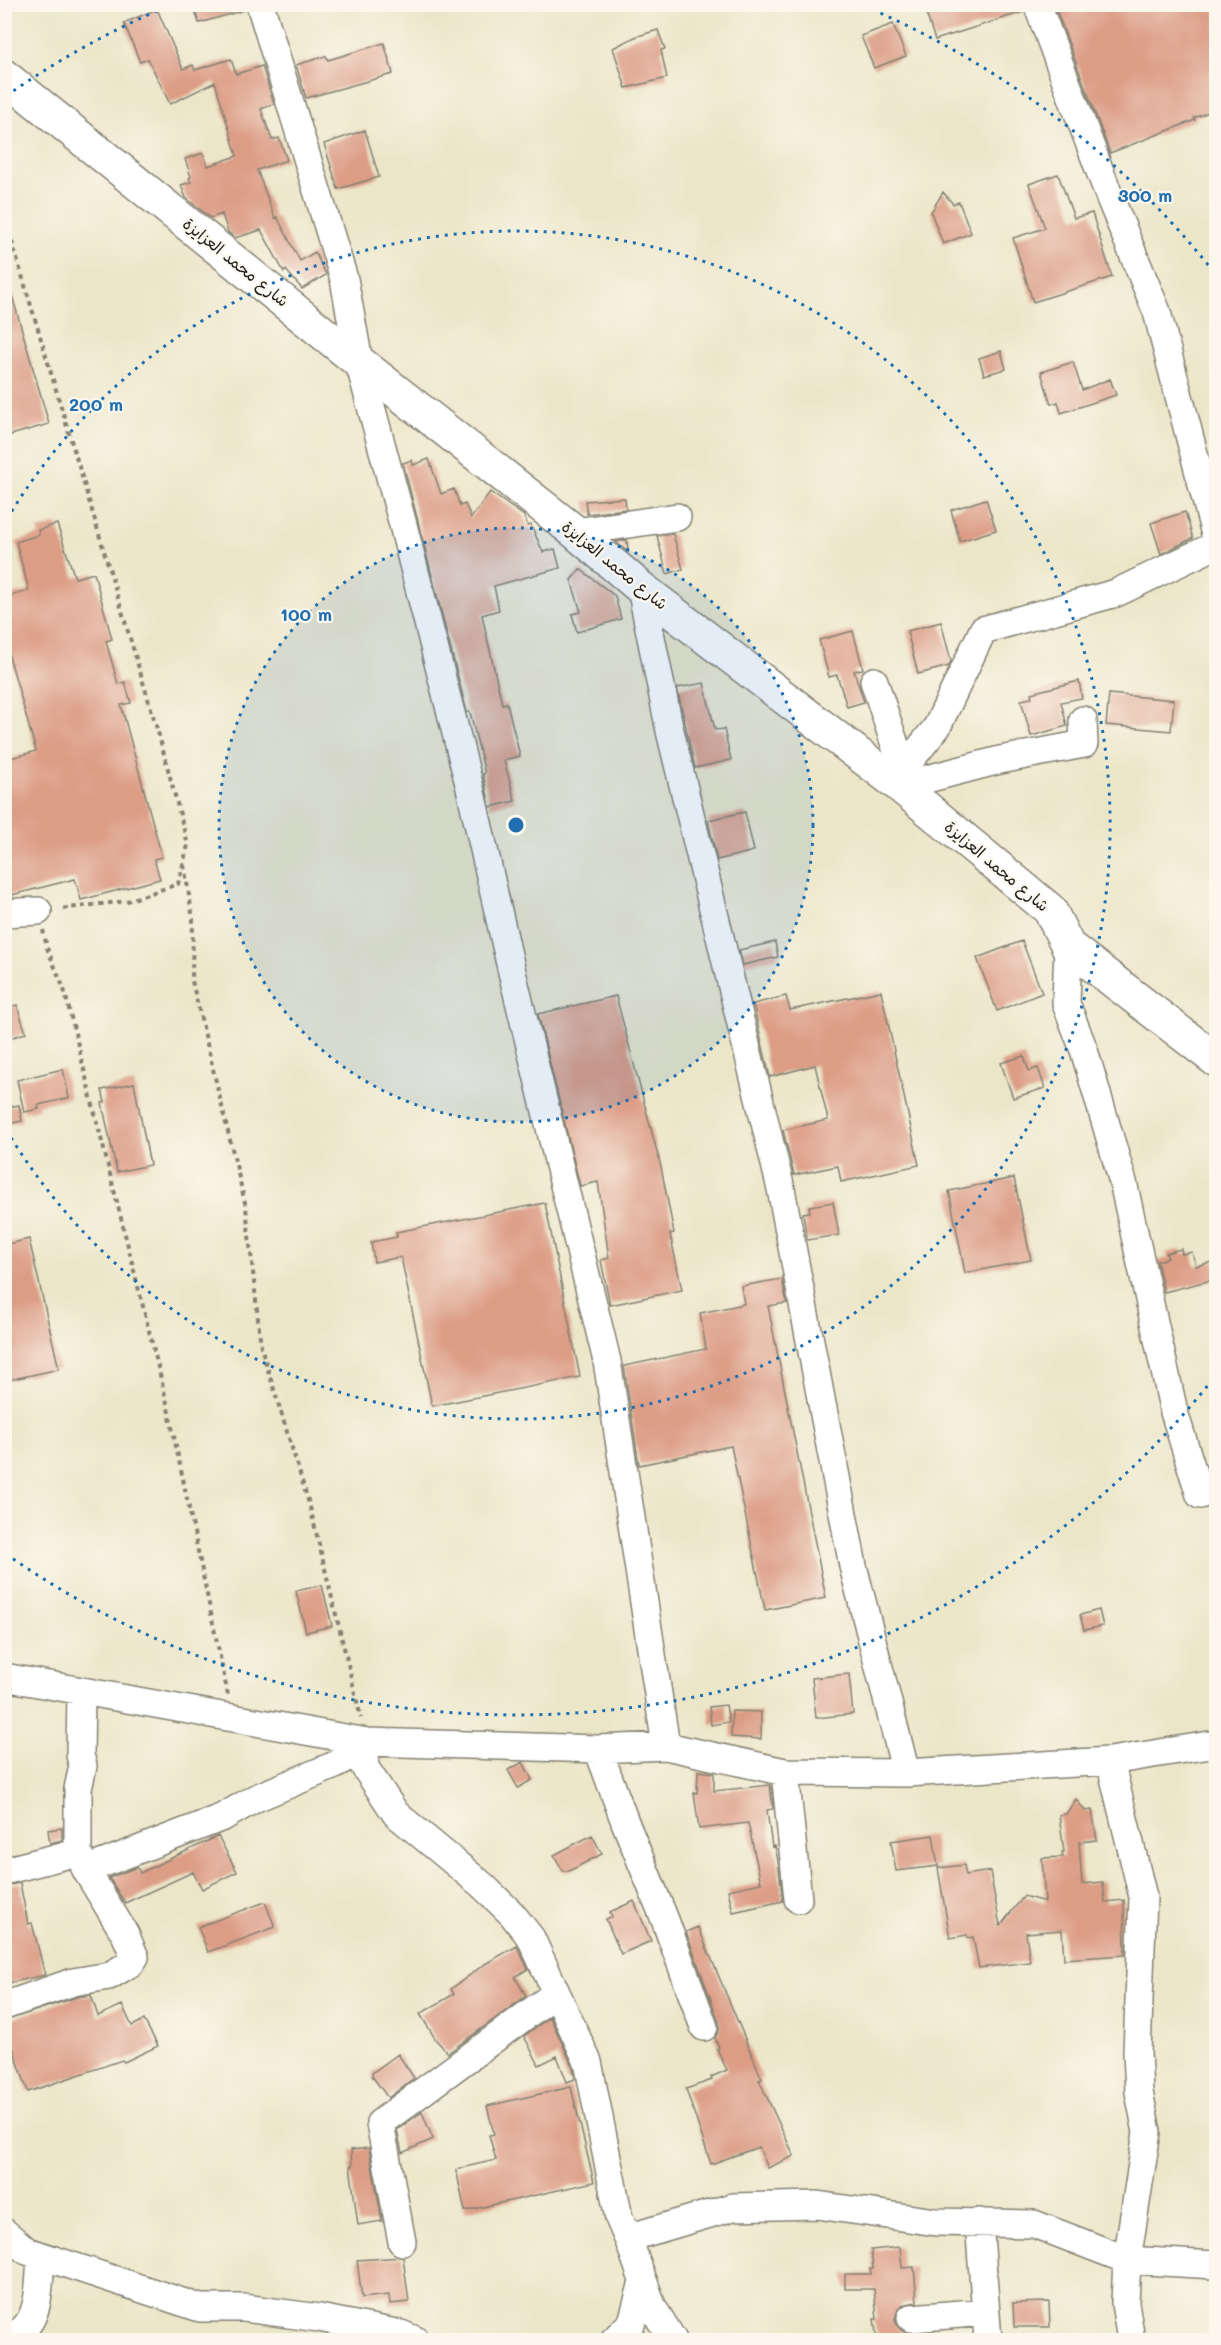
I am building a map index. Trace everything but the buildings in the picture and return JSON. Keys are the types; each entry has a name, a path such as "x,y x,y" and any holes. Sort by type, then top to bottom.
{"main road":[{"name":"شارع محمد العزايزة","path":"4,76 358,362 575,532 641,588 902,777 1050,909 1068,946 1216,1060"}],"street":[{"path":"260,4 344,279 358,362 402,521 470,789 511,968 607,1361 666,1746"},
{"path":"1037,4 1110,198 1157,312 1216,538"},
{"path":"575,532 677,518"},
{"path":"902,777 937,727 983,630 1116,593 1216,545"},
{"path":"641,588 670,731 781,1189 854,1566 906,1773"},
{"path":"874,681 902,777"},
{"path":"902,777 1084,744 1083,720"},
{"path":"4,913 38,911"},
{"path":"1068,946 1066,1003 1084,1050 1124,1182 1174,1412 1200,1495"},
{"path":"4,1677 233,1720 367,1742 598,1749 666,1746 785,1772 906,1773 1110,1761 1216,1743"},
{"path":"4,2006 73,1982 109,1976 131,1963 135,1956 125,1934 82,1861 78,1789 83,1766 80,1755 81,1692"},
{"path":"4,1872 82,1861 223,1817 256,1798 335,1765 367,1742"},
{"path":"367,1742 364,1766 396,1814 482,1885 512,1914 531,1938 588,2062 619,2218 653,2308 673,2340"},
{"path":"598,1749 704,2027"},
{"path":"1110,1761 1143,1897 1137,2052 1139,2092 1147,2132 1127,2260 1125,2303 1131,2340"},
{"path":"785,1772 798,1899"},
{"path":"402,2242 380,2123 555,1994"},
{"path":"629,2241 638,2235 733,2207 817,2205 936,2222 1034,2224 1127,2260 1216,2265"},
{"path":"979,2222 988,2340"},
{"path":"4,2232 27,2251 200,2308 244,2307 319,2318 401,2334 415,2340"},
{"path":"4,2339 23,2329 30,2320 36,2305 41,2256"},
{"path":"614,2340 632,2322 643,2282"},
{"path":"911,2318 986,2312"}],"path":[{"path":"4,215 160,740 188,845 178,884 127,901 38,911 47,948 64,989 167,1402 233,1720"},
{"path":"184,861 194,919 192,981 246,1207 261,1347 310,1507 367,1742"}]}
